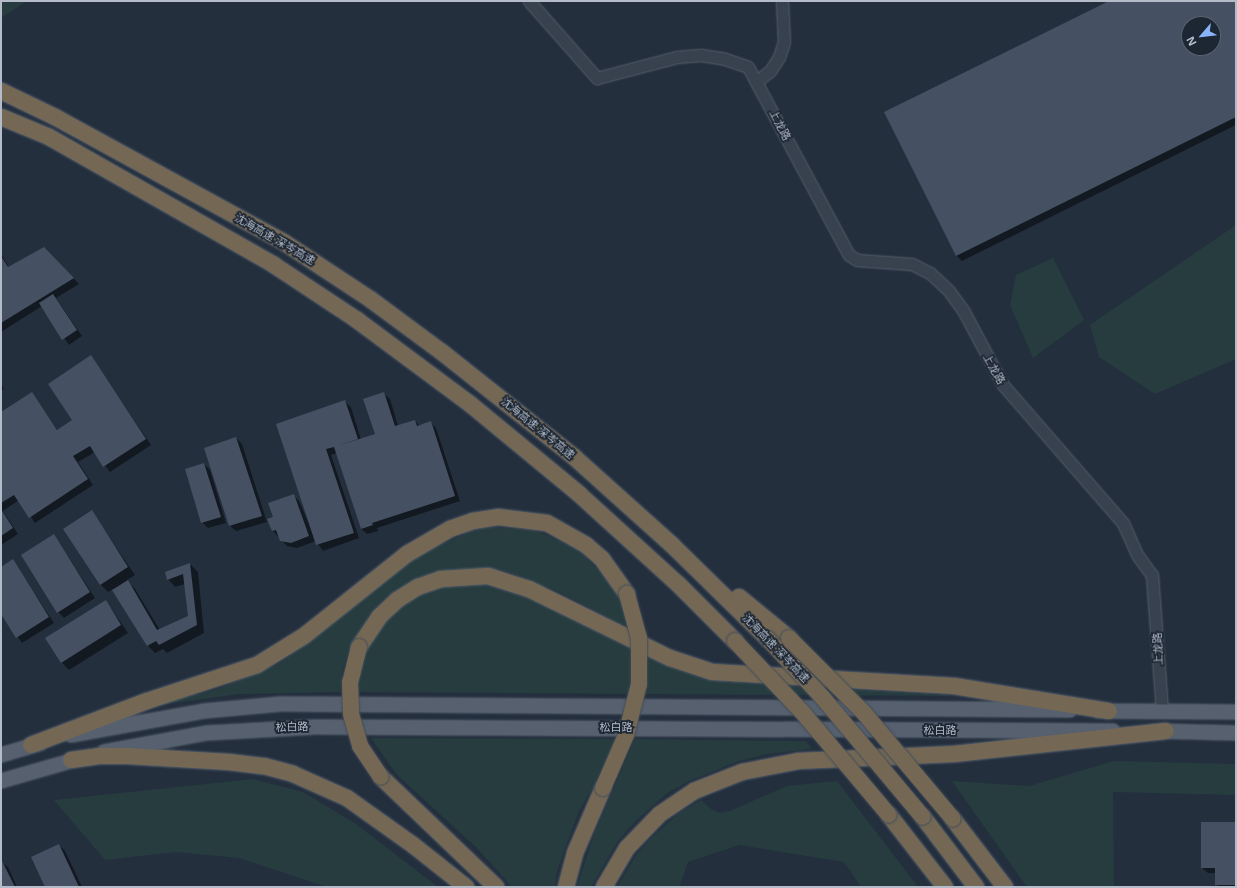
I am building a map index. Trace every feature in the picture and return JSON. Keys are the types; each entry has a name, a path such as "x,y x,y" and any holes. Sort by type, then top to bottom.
{"highway":[{"name":"沈海高速 深岑高速","path":"1,91 62,120 285,243 327,270 443,353 528,419 672,545 768,639 823,698 922,817 976,887"},
{"path":"1,117 49,137 274,265 357,320 470,404 579,494 678,584 735,641 803,713 889,815 945,887"},
{"path":"31,745 147,701 257,665 304,636 407,554 450,529 473,521 498,517 547,524 586,545 602,559 627,594 639,638 639,684 626,735 578,846 566,887"},
{"path":"672,545 789,638 864,713 953,819 1005,887"},
{"path":"496,887 381,777 360,746 351,714 350,682 359,647 379,617 397,600 418,587 441,579 488,576 529,589 670,658 712,672 954,686 1109,711"},
{"path":"604,887 627,848 664,810 694,791 742,772 798,761 954,754 1166,731"},
{"path":"71,760 99,756 127,756 229,762 264,766 293,774 347,798 408,840 466,887"}],"main road":[{"name":"松白路","path":"1,755 31,745 163,717 282,704 1236,712"},
{"name":"松白路","path":"1,781 71,760 158,741 207,733 315,726 1166,731 1236,733"}],"street":[{"name":"上龙路","path":"529,1 597,78 677,57 701,55 725,59 748,67 757,81 849,255 857,260 912,264 930,273 949,291 964,312 1003,385 1123,523 1138,556 1152,575 1155,585 1162,711"},
{"path":"757,81 770,71 782,47 784,26 782,1"}],"green space":[{"path":"1,1 27,1 1,18"},
{"path":"1236,225 1236,359 1155,394 1099,357 1090,325"},
{"path":"1053,258 1084,320 1033,358 1010,305 1016,275"},
{"path":"495,527 537,531 577,549 607,579 619,597 629,628 559,592 508,572 488,568 439,571 415,579 392,593 372,611 351,644 343,668 340,692 239,694 152,706 215,690 276,665 309,643 412,561 433,548 474,530"},
{"path":"486,585 526,597 667,666 710,681 958,696 358,692 361,669 367,651 385,623 402,607 422,595 443,587"},
{"path":"371,738 616,739 595,784 579,811 557,871 555,887 512,887 477,848 397,775"},
{"path":"635,739 806,741 812,749 768,754 739,761 689,781 666,794 636,821 618,841 591,887 577,887 593,837"},
{"path":"1114,761 1236,764 1236,795 1113,792 1114,887 1027,887 952,781 1029,786"},
{"path":"253,779 303,792 356,824 438,887 327,887 239,858 176,852 105,860 54,800"},
{"path":"837,781 918,887 861,887 844,862 739,845 688,862 679,887 617,887 636,855 652,837 679,813 701,800 711,809 719,813 730,811 787,786"}],"building":[{"path":"1109,1 1235,1 1236,117 956,256 884,112"},
{"path":"44,247 74,278 1,323 1,256 8,267"},
{"path":"53,294 77,330 62,340 39,303"},
{"path":"91,355 146,439 103,467 90,446 73,456 88,479 29,518 14,495 1,503 1,412 32,392 57,430 72,420 48,384"},
{"path":"384,392 395,426 415,420 417,426 431,421 455,496 372,523 373,525 361,529 334,447 326,449 354,533 316,545 276,424 345,400 358,439 337,446 375,434 363,399"},
{"path":"236,437 262,516 229,526 204,448"},
{"path":"204,463 221,517 201,523 185,469"},
{"path":"294,494 309,536 291,543 280,541 276,530 272,531 267,519 273,517 268,503"},
{"path":"1,509 13,528 1,536"},
{"path":"92,510 128,567 100,585 63,529"},
{"path":"54,534 90,592 57,613 21,555"},
{"path":"13,559 49,617 16,638 1,614 1,567"},
{"path":"190,563 197,625 159,645 156,641 147,646 112,590 128,580 157,630 188,616 183,574 167,580 165,572"},
{"path":"106,600 121,625 61,663 45,638"},
{"path":"1201,822 1236,822 1236,885 1215,885 1215,868 1201,868"},
{"path":"59,844 79,887 45,887 31,857"},
{"path":"2,861 15,887 1,887"}]}
